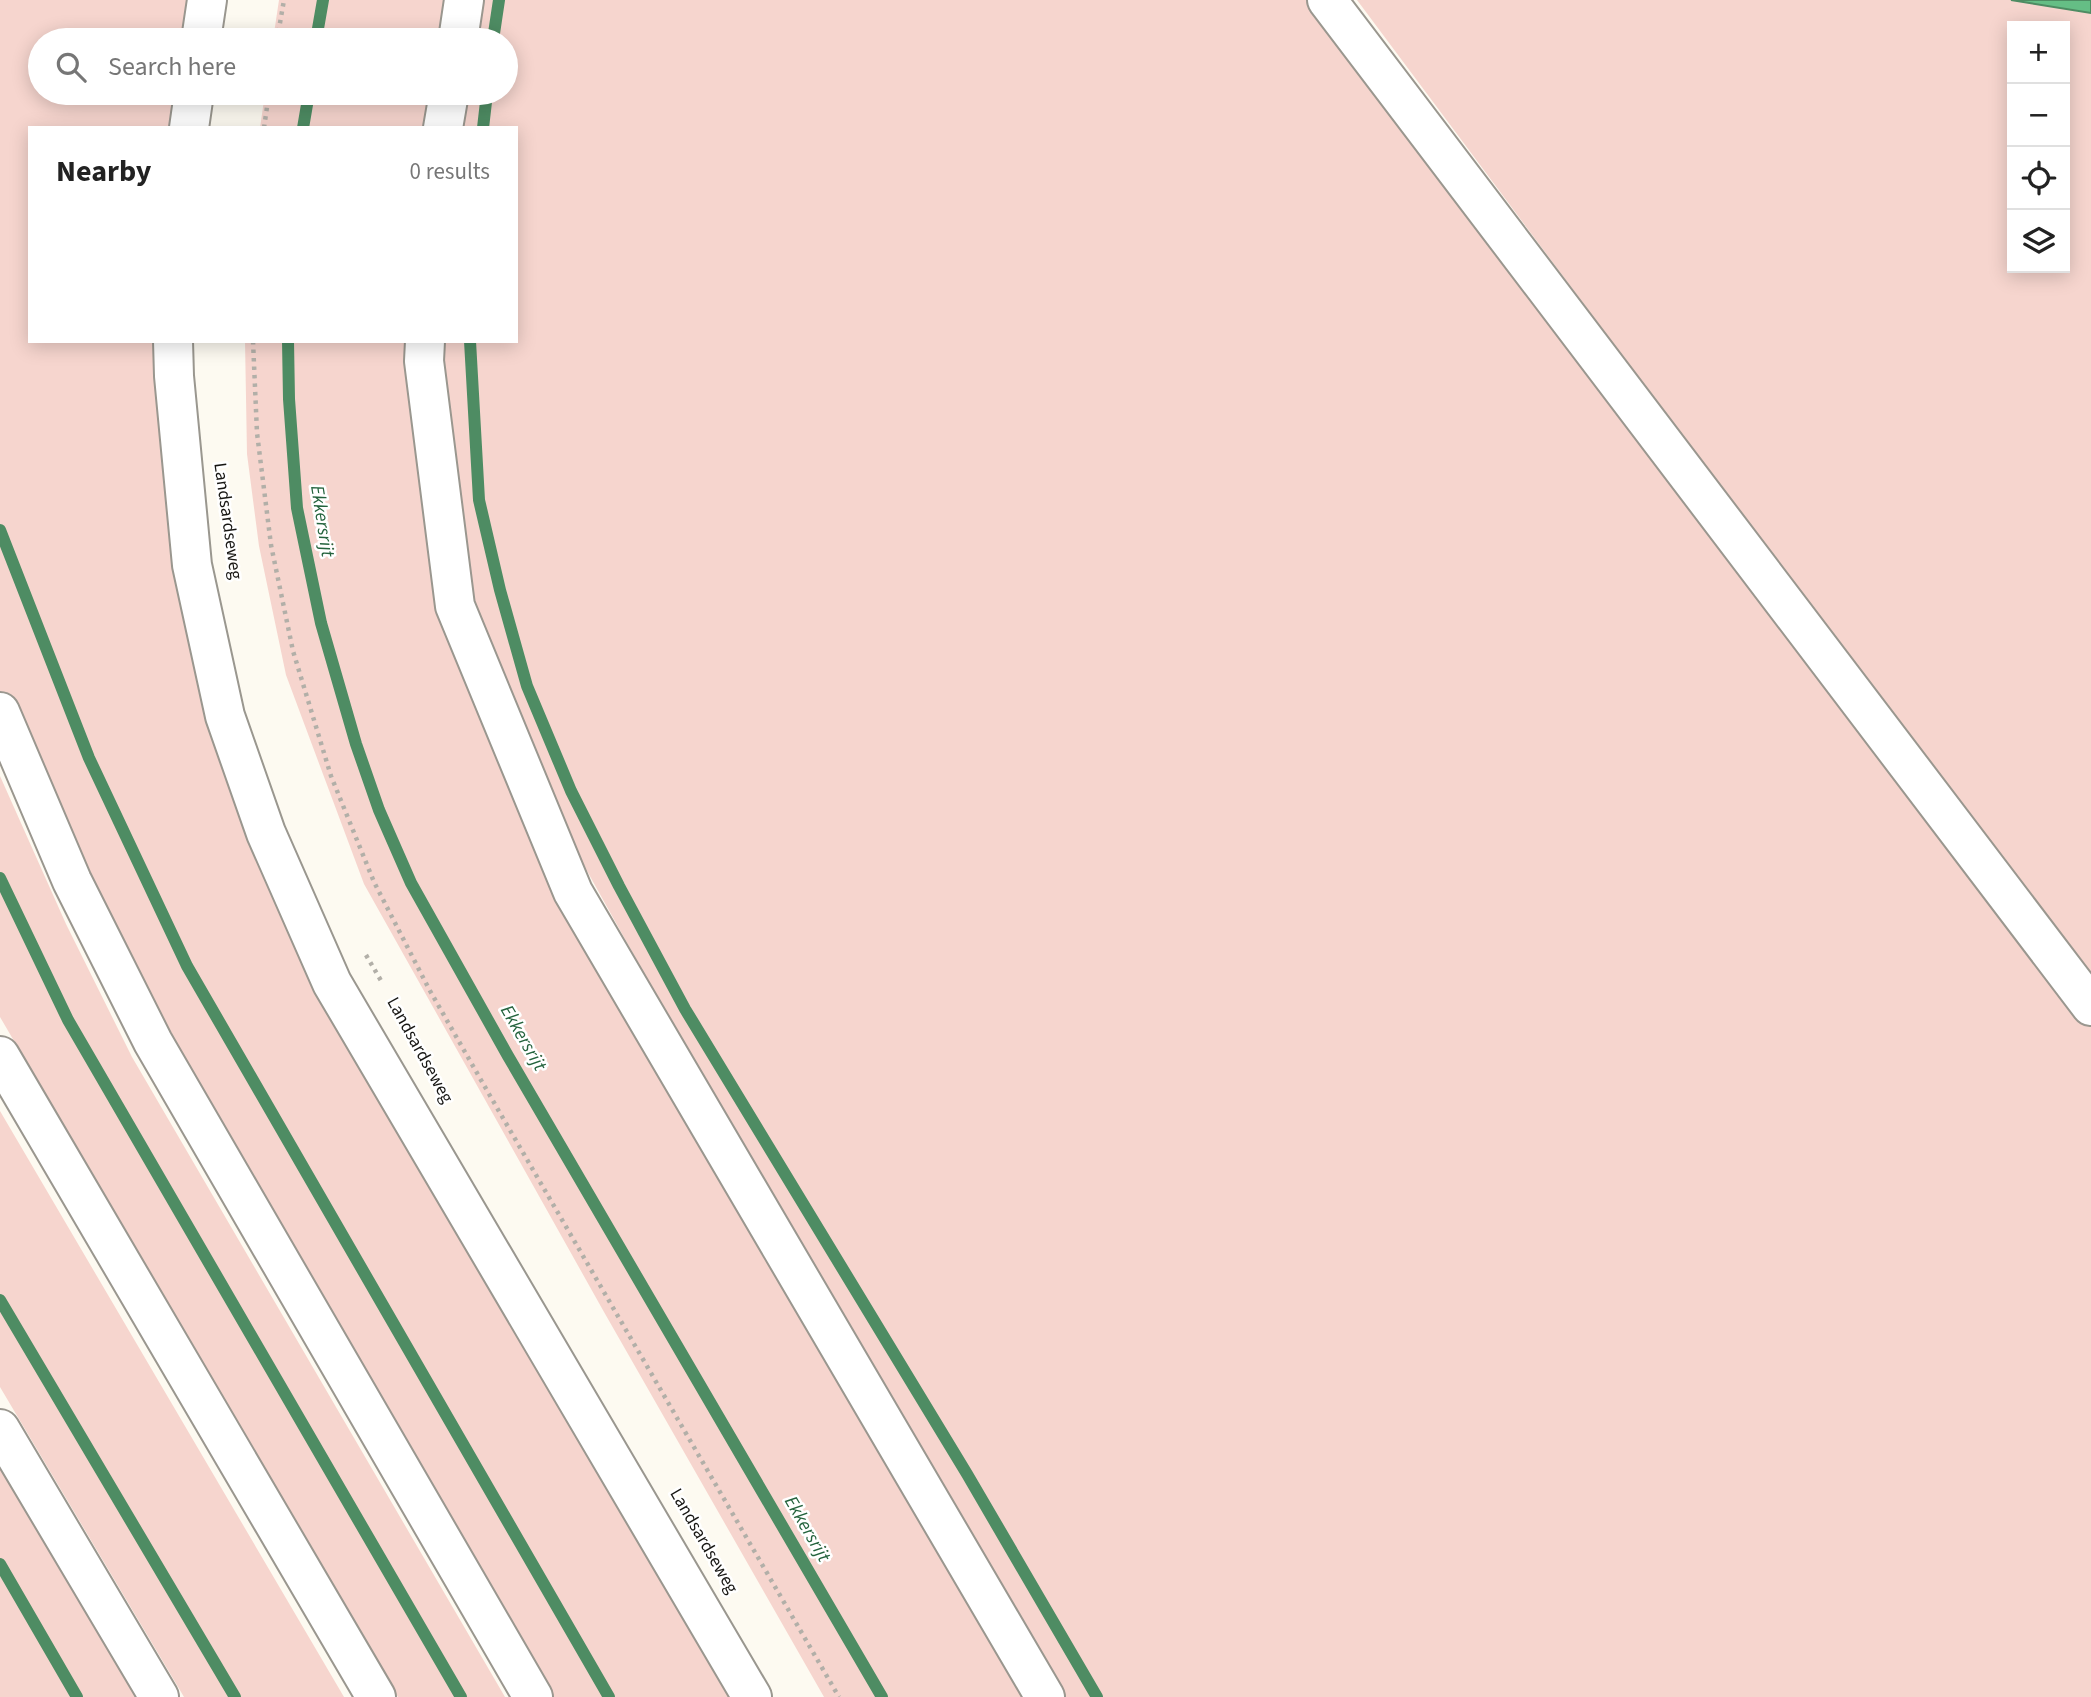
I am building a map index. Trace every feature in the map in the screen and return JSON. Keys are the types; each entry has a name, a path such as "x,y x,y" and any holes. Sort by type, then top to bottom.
{"street":[{"path":"203,28 207,0"},
{"path":"460,28 464,0"},
{"path":"1327,0 2091,1006"},
{"path":"189,126 192,105"},
{"path":"443,126 447,105"},
{"path":"173,343 192,565 225,716 266,833 332,984 752,1697"},
{"path":"425,343 424,361 454,606 573,892 1045,1697"},
{"path":"0,712 72,881 153,1042 533,1697"},
{"path":"0,1056 376,1697"},
{"path":"0,1429 159,1697"}],"path":[{"path":"280,28 284,0"},
{"path":"264,126 267,105"},
{"path":"253,343 257,433 270,533 293,651 331,776 374,882 429,989 839,1697"},
{"name":"Landsardseweg","path":"362,948 389,995"}],"shaded area":[{"path":"0,0 191,0 186,28 28,28 28,105 174,105 170,126 28,126 28,343 156,343 163,468 198,676 611,1495 729,1697 533,1697 206,1136 0,712"},
{"path":"279,0 450,0 445,28 275,28"},
{"path":"472,0 1323,0 2091,1012 2091,1697 1053,1697 937,1500 522,754 457,560 442,343 518,343 518,126 456,126 459,105 518,105 518,28 468,28"},
{"path":"1357,0 2011,0 2091,13 2091,977 1894,720"},
{"path":"2011,0 2091,0 2091,13"},
{"path":"263,105 433,105 430,126 260,126"},
{"path":"245,343 414,343 422,504 455,634 495,754 573,911 1031,1697 824,1697 364,884 286,675 259,546 247,454"},
{"path":"0,776 66,924 132,1057 505,1697 398,1697 0,1017"},
{"path":"0,1111 344,1697 184,1697 0,1387"},
{"path":"0,1429 159,1697 0,1697"}],"waterway":[{"name":"Ekkersrijt","path":"318,28 323,0"},
{"path":"495,28 499,0"},
{"name":"Ekkersrijt","path":"303,126 307,105"},
{"path":"483,126 486,105"},
{"name":"Ekkersrijt","path":"288,343 297,508 321,623 356,744 379,810 411,883 508,1056 882,1697"},
{"path":"470,343 479,500 500,590 527,686 571,791 685,1009 967,1474 1097,1697"},
{"path":"0,530 89,758 187,966 609,1697"},
{"path":"0,878 68,1020 461,1697"},
{"path":"0,1300 235,1697"},
{"path":"0,1564 77,1697"}]}
